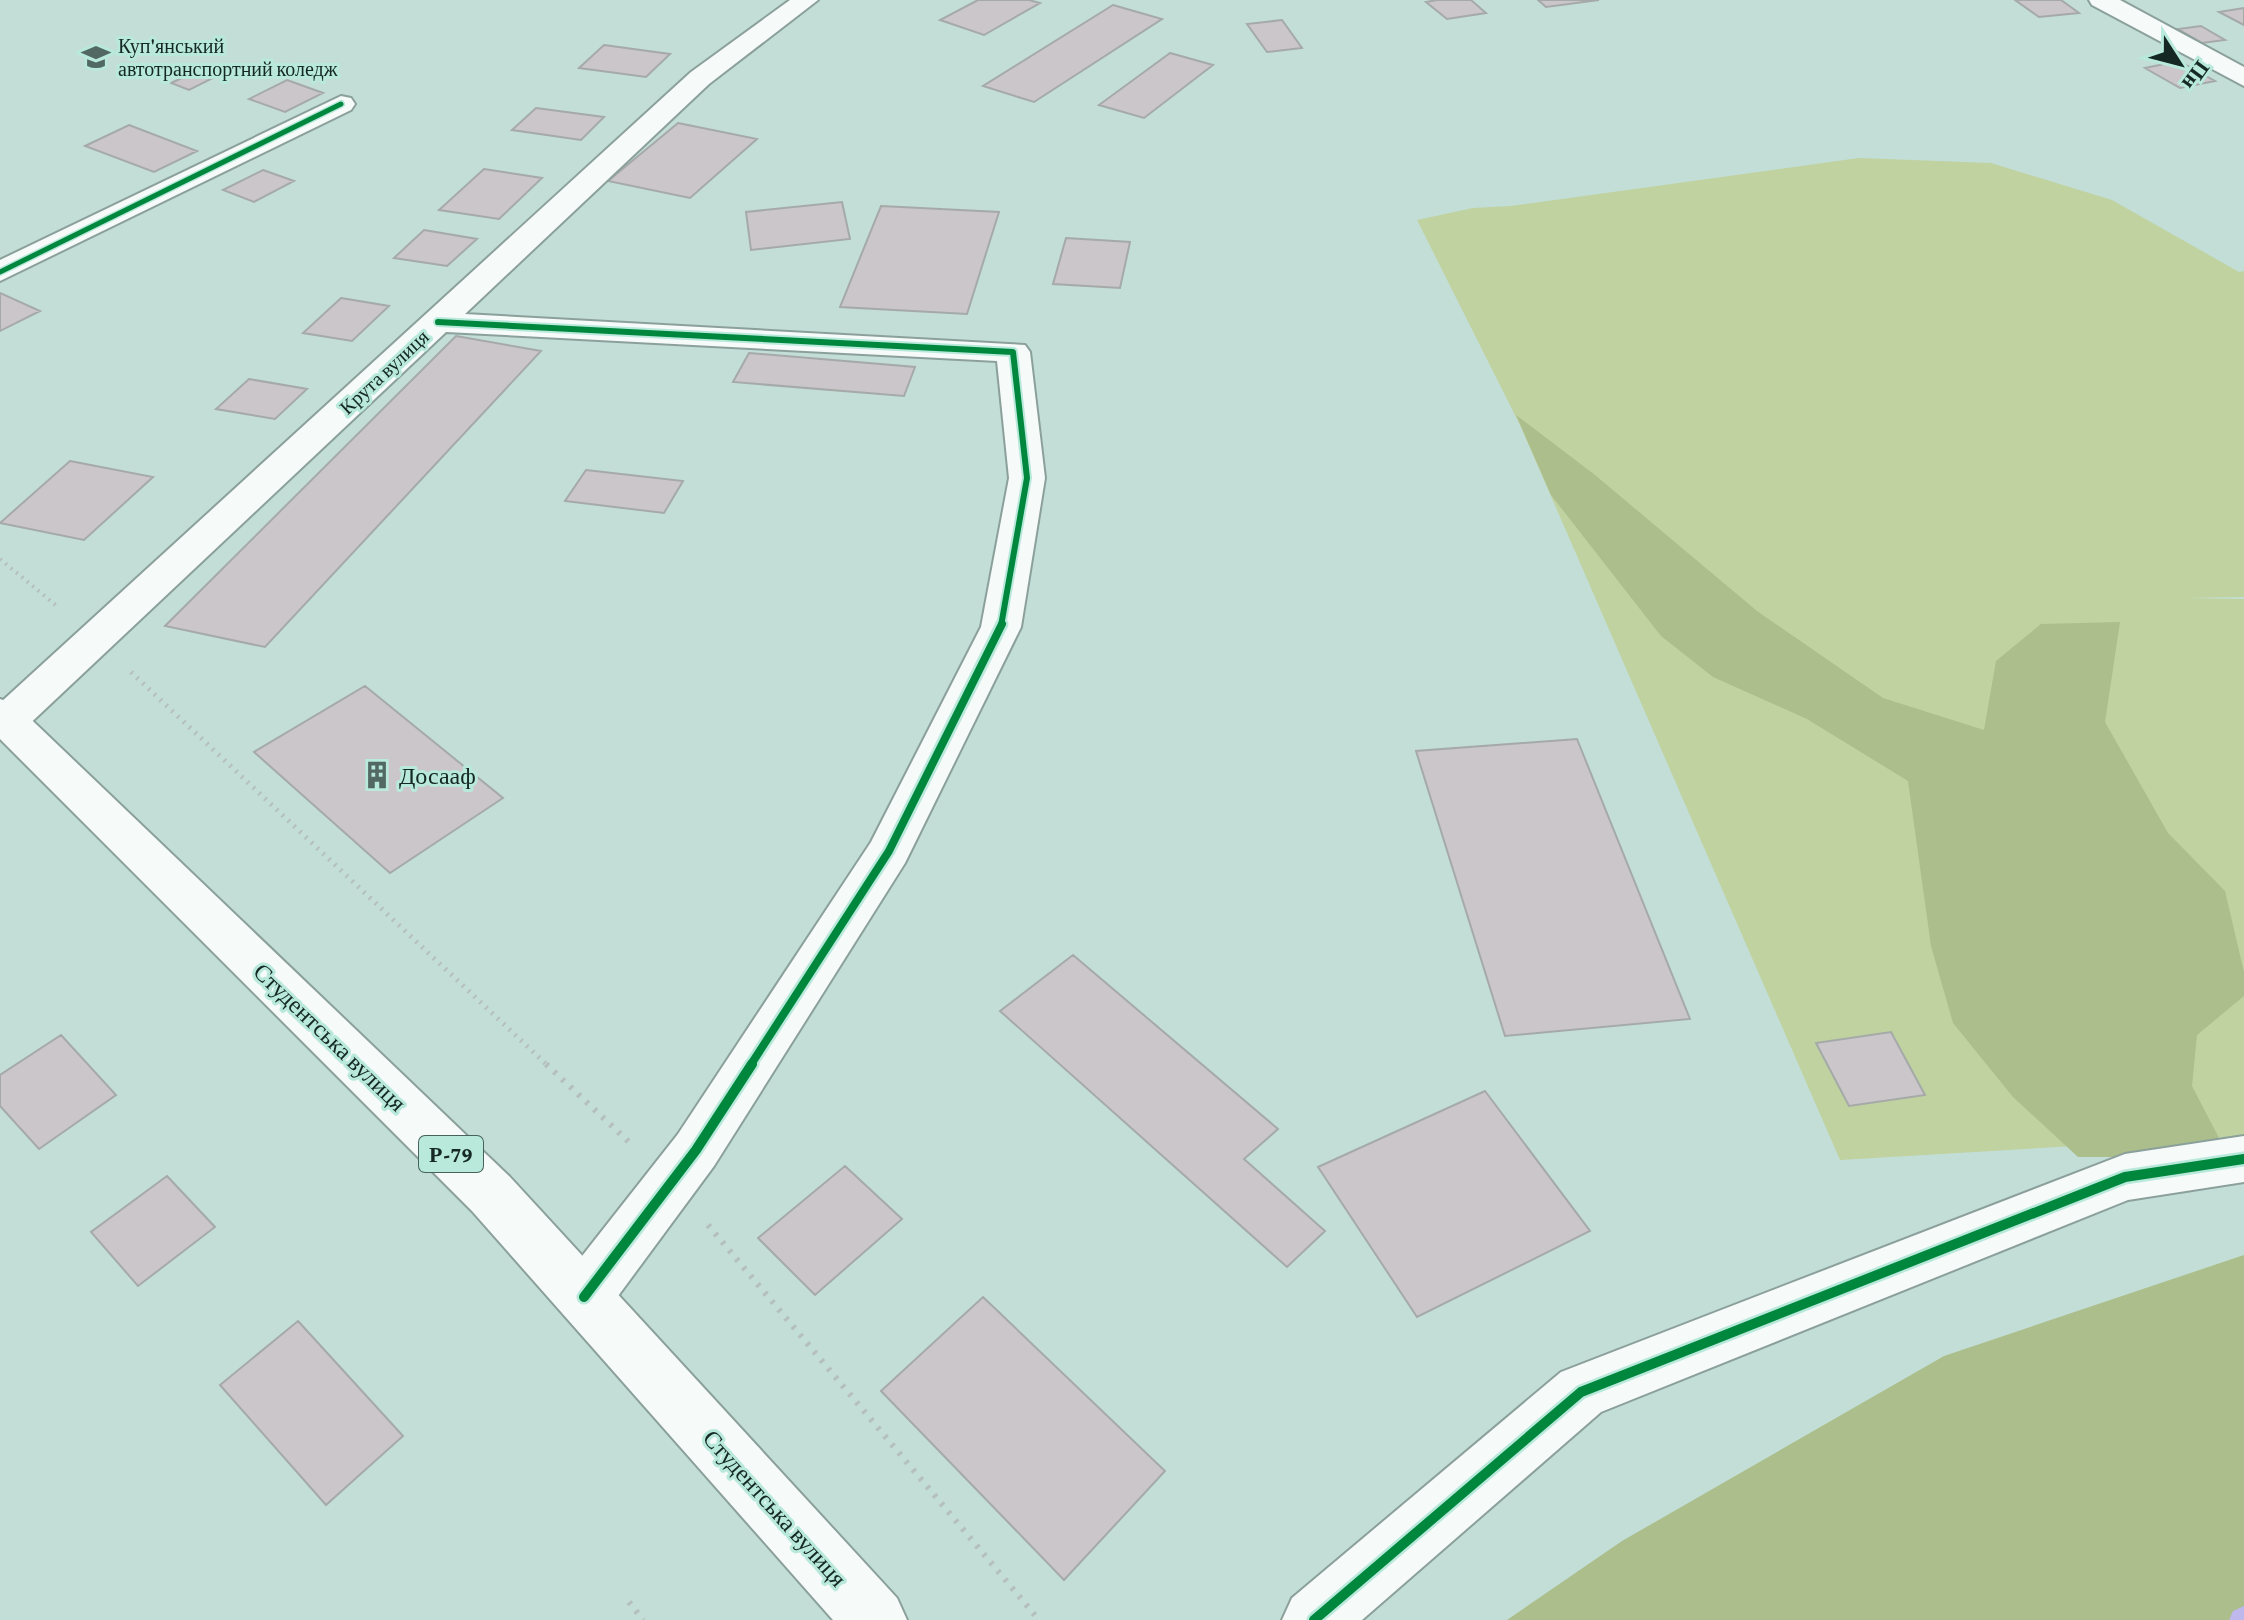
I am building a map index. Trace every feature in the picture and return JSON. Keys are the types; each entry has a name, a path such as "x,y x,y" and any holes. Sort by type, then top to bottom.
{"street":[{"name":"Крута вулиця","path":"4,717 96,638 700,78 806,0"},
{"path":"2101,0 2244,78"},
{"path":"0,272 341,104"},
{"path":"438,322 1013,352 1027,478 1001,627 889,851 696,1150 584,1297"},
{"name":"Студентська вулиця","path":"4,717 491,1194 875,1620"},
{"path":"1314,1620 1581,1392 2125,1177 2244,1159"}],"path":[{"path":"0,559 96,638 672,1182 1039,1620"},
{"path":"629,1602 643,1620"}],"green space":[{"path":"1859,158 1991,163 2112,200 2239,272 2244,271 2244,597 2186,598 2244,599 2244,1136 1840,1160 1520,425 1417,220 1473,208 1511,206"},
{"path":"1516,415 1595,475 1757,611 1883,698 1984,730 1996,661 2041,624 2120,622 2105,722 2168,833 2225,891 2244,972 2244,996 2197,1035 2192,1086 2219,1138 2156,1157 2078,1157 2013,1097 1953,1023 1931,946 1908,781 1807,719 1713,677 1661,636 1551,495"},
{"path":"2244,1255 2244,1620 1507,1620 1622,1541 1944,1356"}],"building":[{"path":"978,0 1029,0 1040,3 984,35 940,20"},
{"path":"1471,0 1486,13 1447,19 1426,2"},
{"path":"1538,0 1599,0 1546,7"},
{"path":"2015,0 2061,0 2079,13 2039,17"},
{"path":"1113,5 1162,19 1034,102 983,86"},
{"path":"2244,8 2244,25 2219,12"},
{"path":"1282,20 1302,48 1267,52 1247,24"},
{"path":"2201,26 2225,40 2202,43 2178,29"},
{"path":"604,45 670,54 646,77 579,68"},
{"path":"1170,53 1213,65 1144,118 1099,105"},
{"path":"2179,61 2215,81 2180,88 2145,68"},
{"path":"206,67 223,73 189,90 171,83"},
{"path":"287,80 323,93 285,112 249,99"},
{"path":"536,108 604,117 581,140 512,130"},
{"path":"678,123 757,139 690,198 608,181"},
{"path":"129,125 197,151 154,172 85,146"},
{"path":"484,169 542,178 499,219 439,210"},
{"path":"263,170 294,181 254,202 223,190"},
{"path":"842,202 850,239 751,250 746,212"},
{"path":"881,206 999,212 967,314 840,307"},
{"path":"424,230 477,239 447,266 394,258"},
{"path":"1066,238 1130,242 1120,288 1053,284"},
{"path":"0,293 40,311 0,331"},
{"path":"341,298 389,306 352,341 303,333"},
{"path":"456,336 541,351 265,647 165,626"},
{"path":"749,353 915,367 904,396 733,382"},
{"path":"249,379 307,389 275,419 216,409"},
{"path":"70,461 153,477 84,540 0,523"},
{"path":"586,470 683,481 664,513 565,501"},
{"name":"Досааф","path":"365,686 503,798 390,873 254,752"},
{"path":"1577,739 1690,1019 1505,1036 1416,751"},
{"path":"1073,955 1278,1129 1244,1159 1325,1231 1287,1267 1000,1011"},
{"path":"1891,1032 1925,1095 1849,1106 1816,1043"},
{"path":"61,1035 116,1095 39,1149 0,1106 0,1075"},
{"path":"1485,1091 1590,1231 1417,1317 1318,1167"},
{"path":"845,1166 902,1219 815,1295 758,1238"},
{"path":"167,1176 215,1227 138,1286 91,1232"},
{"path":"983,1297 1165,1471 1064,1580 881,1391"},
{"path":"298,1321 403,1436 326,1505 220,1385"}],"cycle path":[{"path":"0,272 341,104"},
{"path":"438,322 1013,352 1027,478 1001,627 889,851 696,1150 584,1297"},
{"path":"1314,1620 1581,1392 2125,1177 2244,1159"}],"place":[{"name":"Куп'янський автотранспортний коледж","path":"96,57"},
{"name":"Досааф","path":"377,775"}]}
